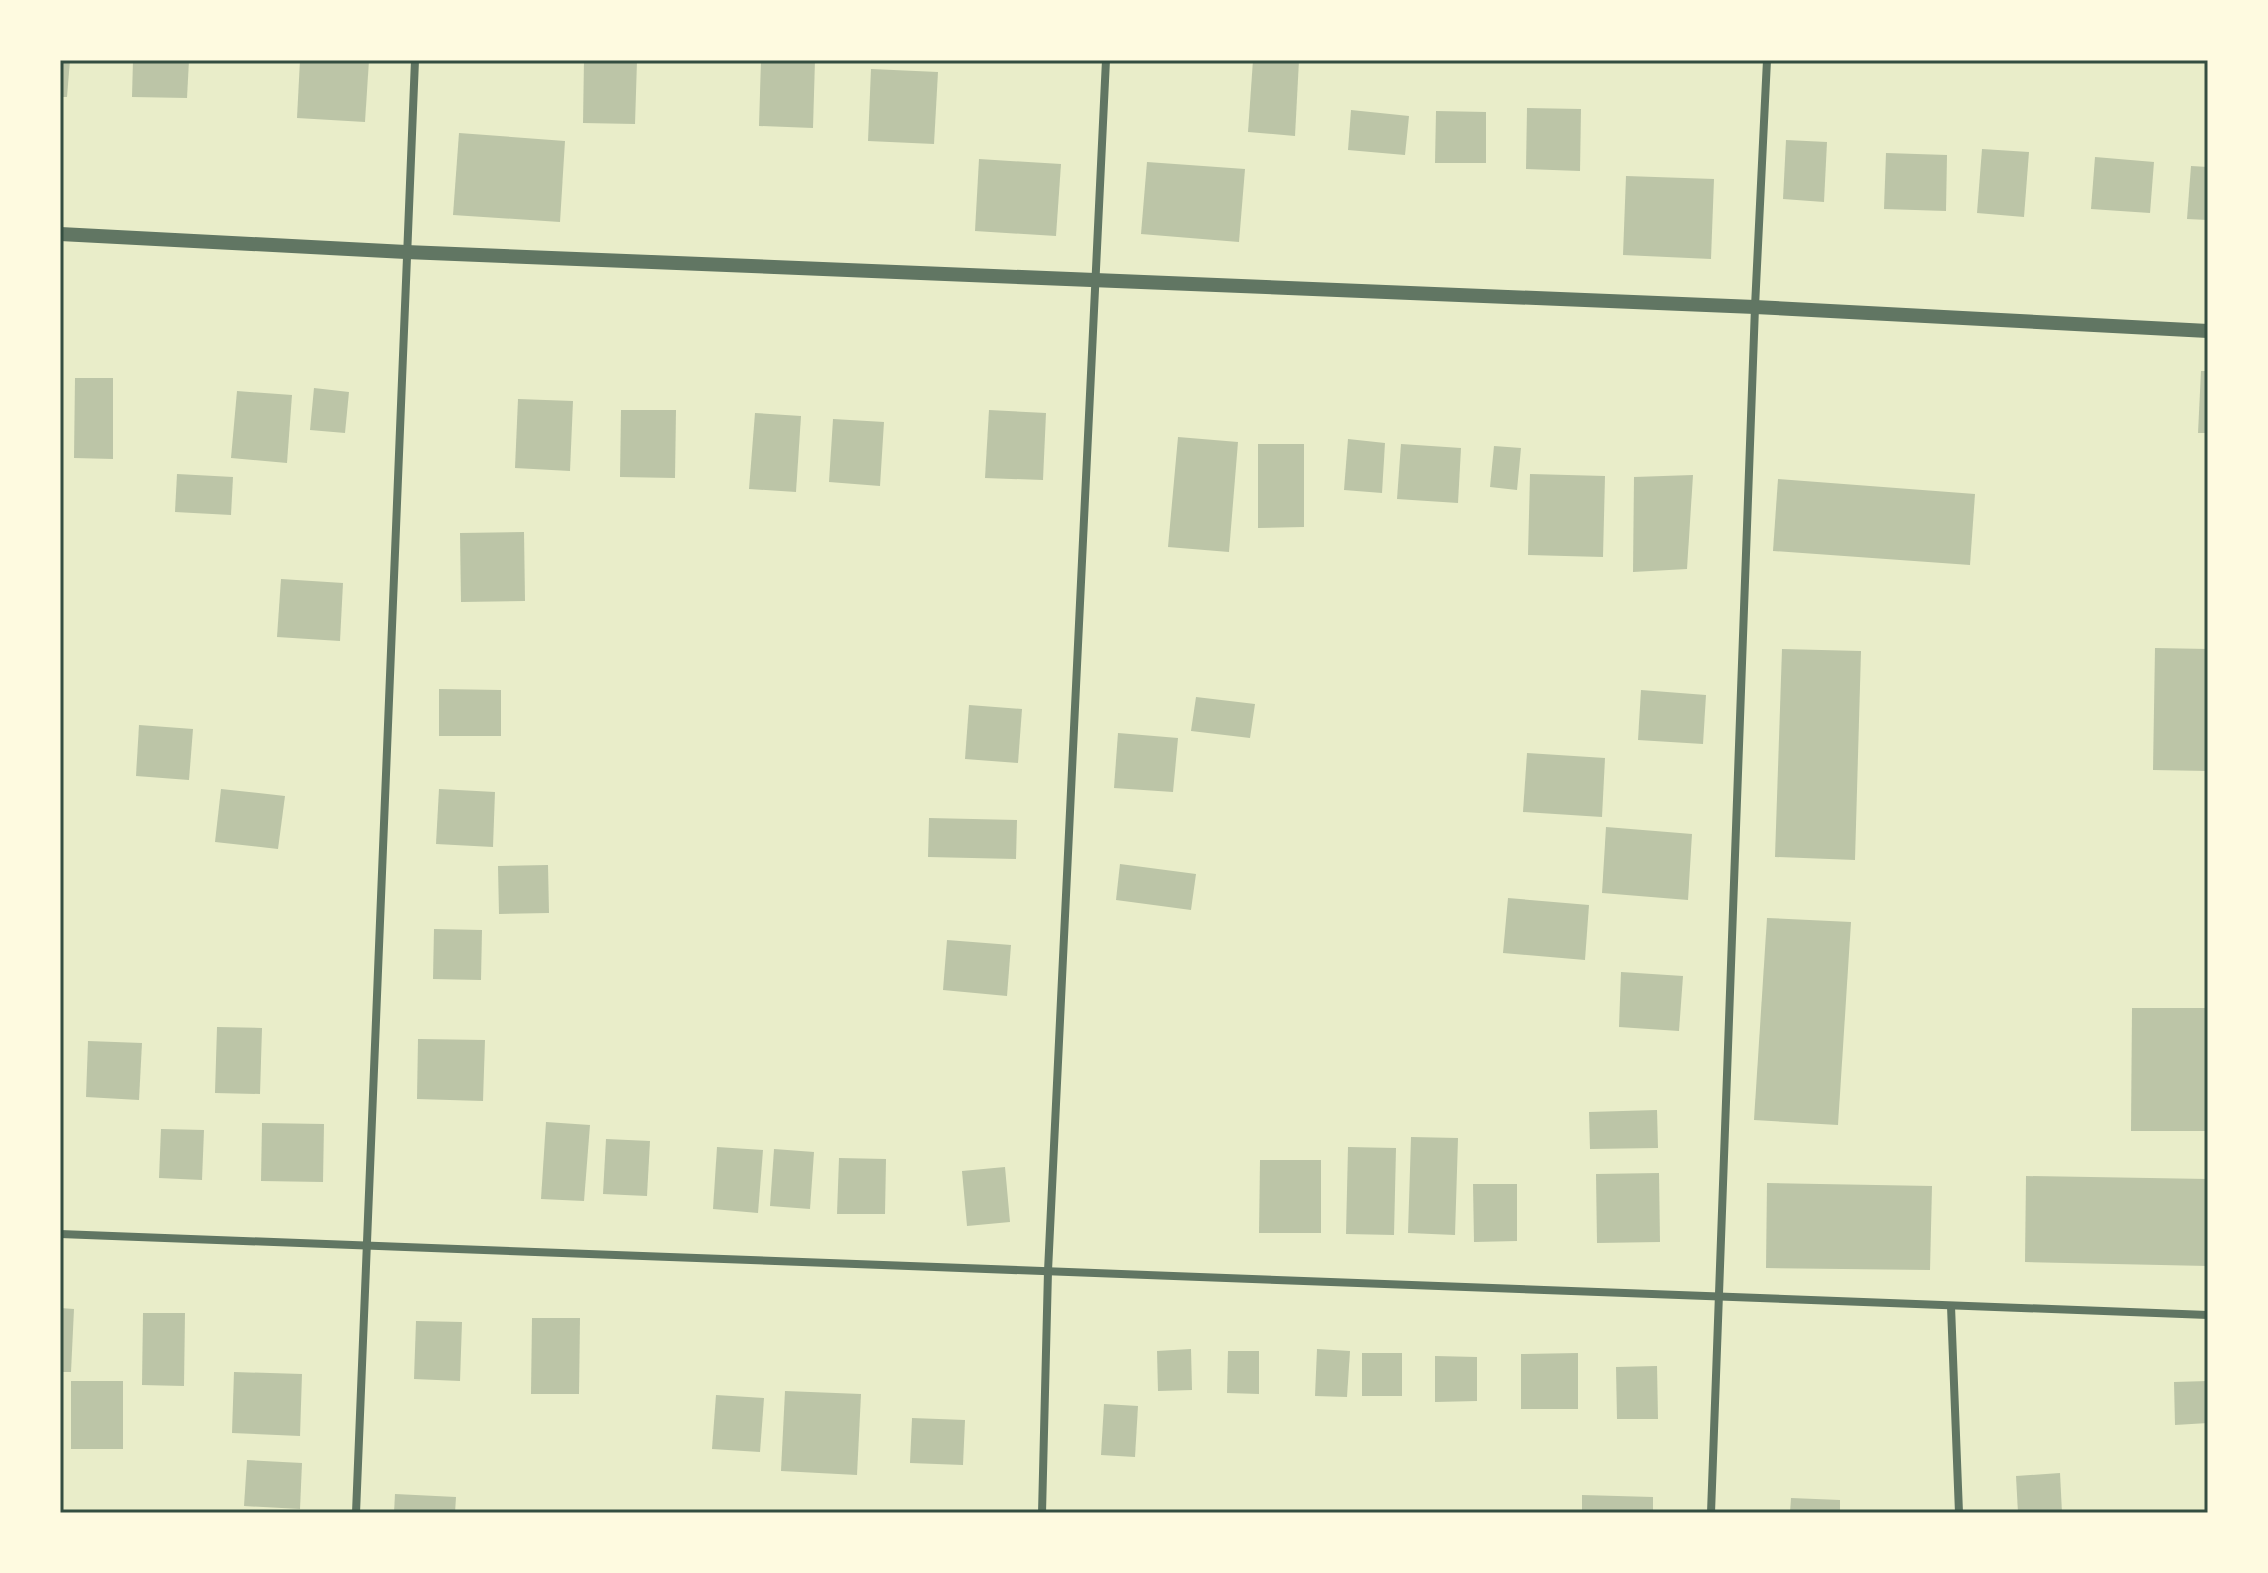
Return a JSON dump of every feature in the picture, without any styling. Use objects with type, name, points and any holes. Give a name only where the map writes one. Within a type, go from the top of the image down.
[{"type":"street","points":[[356,1513],[415,60]]},
{"type":"street","points":[[1042,1513],[1048,1271],[1106,60]]},
{"type":"street","points":[[1711,1513],[1755,307],[1767,60]]},
{"type":"street","points":[[60,234],[406,252],[1755,307],[2208,331]]},
{"type":"street","points":[[60,1234],[2208,1315]]},
{"type":"street","points":[[1951,1306],[1959,1513]]},
{"type":"building","points":[[60,60],[70,60],[67,97],[60,97]]},
{"type":"building","points":[[133,60],[189,60],[187,98],[132,97]]},
{"type":"building","points":[[300,60],[369,60],[365,122],[297,118]]},
{"type":"building","points":[[584,60],[637,60],[635,124],[583,123]]},
{"type":"building","points":[[761,60],[815,60],[813,128],[759,126]]},
{"type":"building","points":[[1253,60],[1299,60],[1295,136],[1248,132]]},
{"type":"building","points":[[871,69],[938,72],[934,144],[868,141]]},
{"type":"building","points":[[1527,108],[1581,109],[1580,171],[1526,169]]},
{"type":"building","points":[[1351,110],[1409,116],[1405,155],[1348,150]]},
{"type":"building","points":[[1436,111],[1486,112],[1486,163],[1435,163]]},
{"type":"building","points":[[459,133],[565,141],[560,222],[453,215]]},
{"type":"building","points":[[1786,140],[1827,142],[1824,202],[1783,199]]},
{"type":"building","points":[[1982,149],[2029,152],[2024,217],[1977,213]]},
{"type":"building","points":[[1886,153],[1947,155],[1946,211],[1884,209]]},
{"type":"building","points":[[2095,157],[2154,162],[2150,213],[2091,209]]},
{"type":"building","points":[[979,159],[1061,164],[1056,236],[975,231]]},
{"type":"building","points":[[1147,162],[1245,169],[1239,242],[1141,234]]},
{"type":"building","points":[[2191,166],[2208,167],[2208,220],[2187,219]]},
{"type":"building","points":[[1626,176],[1714,179],[1711,259],[1623,255]]},
{"type":"building","points":[[2201,371],[2208,371],[2208,433],[2198,433]]},
{"type":"building","points":[[75,378],[113,378],[113,459],[74,458]]},
{"type":"building","points":[[314,388],[349,392],[345,433],[310,430]]},
{"type":"building","points":[[237,391],[292,395],[287,463],[231,458]]},
{"type":"building","points":[[518,399],[573,401],[570,471],[515,468]]},
{"type":"building","points":[[621,410],[676,410],[675,478],[620,477]]},
{"type":"building","points":[[989,410],[1046,413],[1043,480],[985,478]]},
{"type":"building","points":[[755,413],[801,416],[796,492],[749,489]]},
{"type":"building","points":[[833,419],[884,422],[880,486],[829,482]]},
{"type":"building","points":[[1178,437],[1238,442],[1229,552],[1168,547]]},
{"type":"building","points":[[1348,439],[1385,443],[1382,493],[1344,490]]},
{"type":"building","points":[[1258,444],[1304,444],[1304,527],[1258,528]]},
{"type":"building","points":[[1401,444],[1461,448],[1458,503],[1397,499]]},
{"type":"building","points":[[1494,446],[1521,448],[1517,490],[1490,487]]},
{"type":"building","points":[[177,474],[233,477],[231,515],[175,512]]},
{"type":"building","points":[[1530,474],[1605,476],[1603,557],[1528,555]]},
{"type":"building","points":[[1693,475],[1687,569],[1633,572],[1634,477]]},
{"type":"building","points":[[1778,479],[1975,494],[1970,565],[1773,551]]},
{"type":"building","points":[[524,532],[525,601],[461,602],[460,533]]},
{"type":"building","points":[[281,579],[343,583],[340,641],[277,637]]},
{"type":"building","points":[[2155,648],[2208,649],[2208,771],[2153,770]]},
{"type":"building","points":[[1782,649],[1861,651],[1855,860],[1775,857]]},
{"type":"building","points":[[439,689],[501,690],[501,736],[439,736]]},
{"type":"building","points":[[1641,690],[1706,695],[1703,744],[1638,740]]},
{"type":"building","points":[[1196,697],[1255,704],[1250,738],[1191,731]]},
{"type":"building","points":[[969,705],[1022,709],[1018,763],[965,759]]},
{"type":"building","points":[[139,725],[193,729],[189,780],[136,776]]},
{"type":"building","points":[[1118,733],[1178,738],[1173,792],[1114,788]]},
{"type":"building","points":[[1527,753],[1605,758],[1602,817],[1523,812]]},
{"type":"building","points":[[221,789],[285,796],[278,849],[215,842]]},
{"type":"building","points":[[439,789],[495,792],[493,847],[436,844]]},
{"type":"building","points":[[929,818],[1017,820],[1016,859],[928,857]]},
{"type":"building","points":[[1606,827],[1692,834],[1688,900],[1602,893]]},
{"type":"building","points":[[1120,864],[1196,874],[1191,910],[1116,900]]},
{"type":"building","points":[[548,865],[549,913],[499,914],[498,866]]},
{"type":"building","points":[[1508,898],[1589,905],[1585,960],[1503,953]]},
{"type":"building","points":[[1767,918],[1851,922],[1838,1125],[1754,1120]]},
{"type":"building","points":[[434,929],[482,930],[481,980],[433,979]]},
{"type":"building","points":[[947,940],[1011,945],[1007,996],[943,990]]},
{"type":"building","points":[[1621,972],[1683,976],[1679,1031],[1619,1027]]},
{"type":"building","points":[[2132,1008],[2208,1008],[2208,1131],[2131,1131]]},
{"type":"building","points":[[217,1027],[262,1028],[260,1094],[215,1093]]},
{"type":"building","points":[[418,1039],[485,1040],[483,1101],[417,1099]]},
{"type":"building","points":[[88,1041],[142,1043],[139,1100],[86,1097]]},
{"type":"building","points":[[1657,1110],[1658,1148],[1590,1149],[1589,1112]]},
{"type":"building","points":[[546,1122],[590,1125],[584,1201],[541,1199]]},
{"type":"building","points":[[262,1123],[324,1124],[323,1182],[261,1181]]},
{"type":"building","points":[[161,1129],[204,1130],[202,1180],[159,1178]]},
{"type":"building","points":[[1411,1137],[1458,1138],[1455,1235],[1408,1233]]},
{"type":"building","points":[[606,1139],[650,1141],[647,1196],[603,1194]]},
{"type":"building","points":[[717,1147],[763,1150],[758,1213],[713,1209]]},
{"type":"building","points":[[1348,1147],[1396,1148],[1394,1235],[1346,1234]]},
{"type":"building","points":[[774,1149],[814,1152],[810,1209],[770,1206]]},
{"type":"building","points":[[839,1158],[886,1159],[885,1214],[837,1214]]},
{"type":"building","points":[[1260,1160],[1321,1160],[1321,1233],[1259,1233]]},
{"type":"building","points":[[1005,1167],[1010,1222],[967,1226],[962,1171]]},
{"type":"building","points":[[1659,1173],[1660,1242],[1597,1243],[1596,1174]]},
{"type":"building","points":[[2026,1176],[2208,1179],[2208,1266],[2025,1262]]},
{"type":"building","points":[[1767,1183],[1932,1186],[1930,1270],[1766,1268]]},
{"type":"building","points":[[1473,1184],[1517,1184],[1517,1241],[1474,1242]]},
{"type":"building","points":[[60,1308],[74,1309],[71,1372],[60,1372]]},
{"type":"building","points":[[143,1313],[185,1313],[184,1386],[142,1385]]},
{"type":"building","points":[[532,1318],[580,1318],[579,1394],[531,1394]]},
{"type":"building","points":[[416,1321],[462,1322],[460,1381],[414,1379]]},
{"type":"building","points":[[1191,1349],[1192,1390],[1158,1391],[1157,1351]]},
{"type":"building","points":[[1317,1349],[1350,1351],[1347,1397],[1315,1396]]},
{"type":"building","points":[[1228,1351],[1259,1351],[1259,1394],[1227,1393]]},
{"type":"building","points":[[1362,1353],[1402,1353],[1402,1396],[1362,1396]]},
{"type":"building","points":[[1578,1353],[1578,1409],[1521,1409],[1521,1354]]},
{"type":"building","points":[[1435,1356],[1477,1357],[1477,1401],[1435,1402]]},
{"type":"building","points":[[1657,1366],[1658,1419],[1617,1419],[1616,1367]]},
{"type":"building","points":[[234,1372],[302,1374],[300,1436],[232,1433]]},
{"type":"building","points":[[71,1381],[123,1381],[123,1449],[71,1449]]},
{"type":"building","points":[[2208,1381],[2208,1423],[2175,1425],[2174,1382]]},
{"type":"building","points":[[785,1391],[861,1394],[857,1475],[781,1471]]},
{"type":"building","points":[[716,1395],[764,1398],[760,1452],[712,1449]]},
{"type":"building","points":[[1104,1404],[1138,1406],[1135,1457],[1101,1455]]},
{"type":"building","points":[[912,1418],[965,1420],[963,1465],[910,1463]]},
{"type":"building","points":[[247,1460],[302,1463],[300,1509],[244,1506]]},
{"type":"building","points":[[2060,1473],[2062,1513],[2018,1513],[2016,1476]]},
{"type":"building","points":[[395,1494],[456,1497],[455,1513],[394,1513]]},
{"type":"building","points":[[1582,1495],[1653,1497],[1653,1513],[1582,1513]]},
{"type":"building","points":[[1791,1498],[1840,1500],[1840,1513],[1790,1513]]}]
